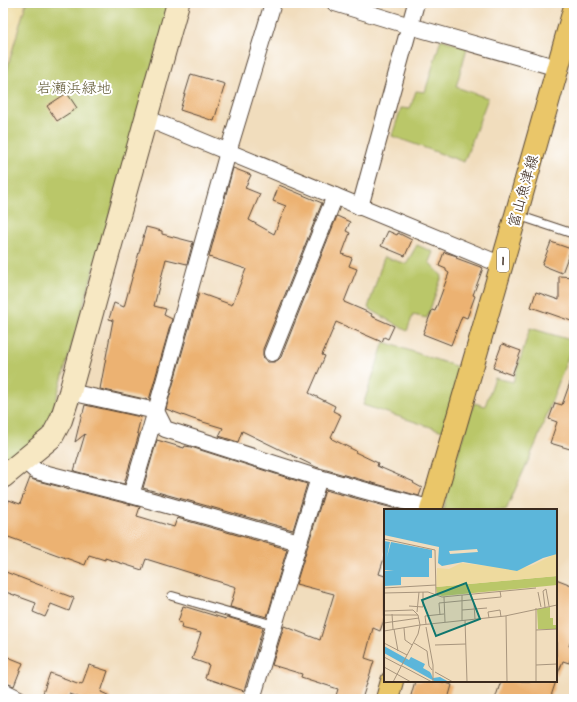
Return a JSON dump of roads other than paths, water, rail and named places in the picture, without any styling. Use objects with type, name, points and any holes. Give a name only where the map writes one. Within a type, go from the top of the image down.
[{"type":"main road","name":"富山魚津線","points":[[431,509],[574,10]]},
{"type":"main road","points":[[387,699],[392,682]]},
{"type":"street","points":[[3,477],[52,437],[61,420],[178,3]]},
{"type":"street","points":[[131,495],[228,152],[273,3]]},
{"type":"street","points":[[335,3],[558,68]]},
{"type":"street","points":[[360,207],[416,3]]},
{"type":"street","points":[[146,118],[502,265]]},
{"type":"street","points":[[272,353],[335,196]]},
{"type":"street","points":[[70,392],[156,411]]},
{"type":"street","points":[[156,411],[165,430],[319,478],[431,509]]},
{"type":"street","points":[[24,460],[36,471],[131,495],[299,542]]},
{"type":"street","points":[[252,699],[319,478]]},
{"type":"street","points":[[3,691],[20,699]]},
{"type":"lane","points":[[516,215],[574,234]]},
{"type":"lane","points":[[172,596],[274,625]]},
{"type":"park label","name":"岩瀬浜緑地","points":[[74,88]]}]
